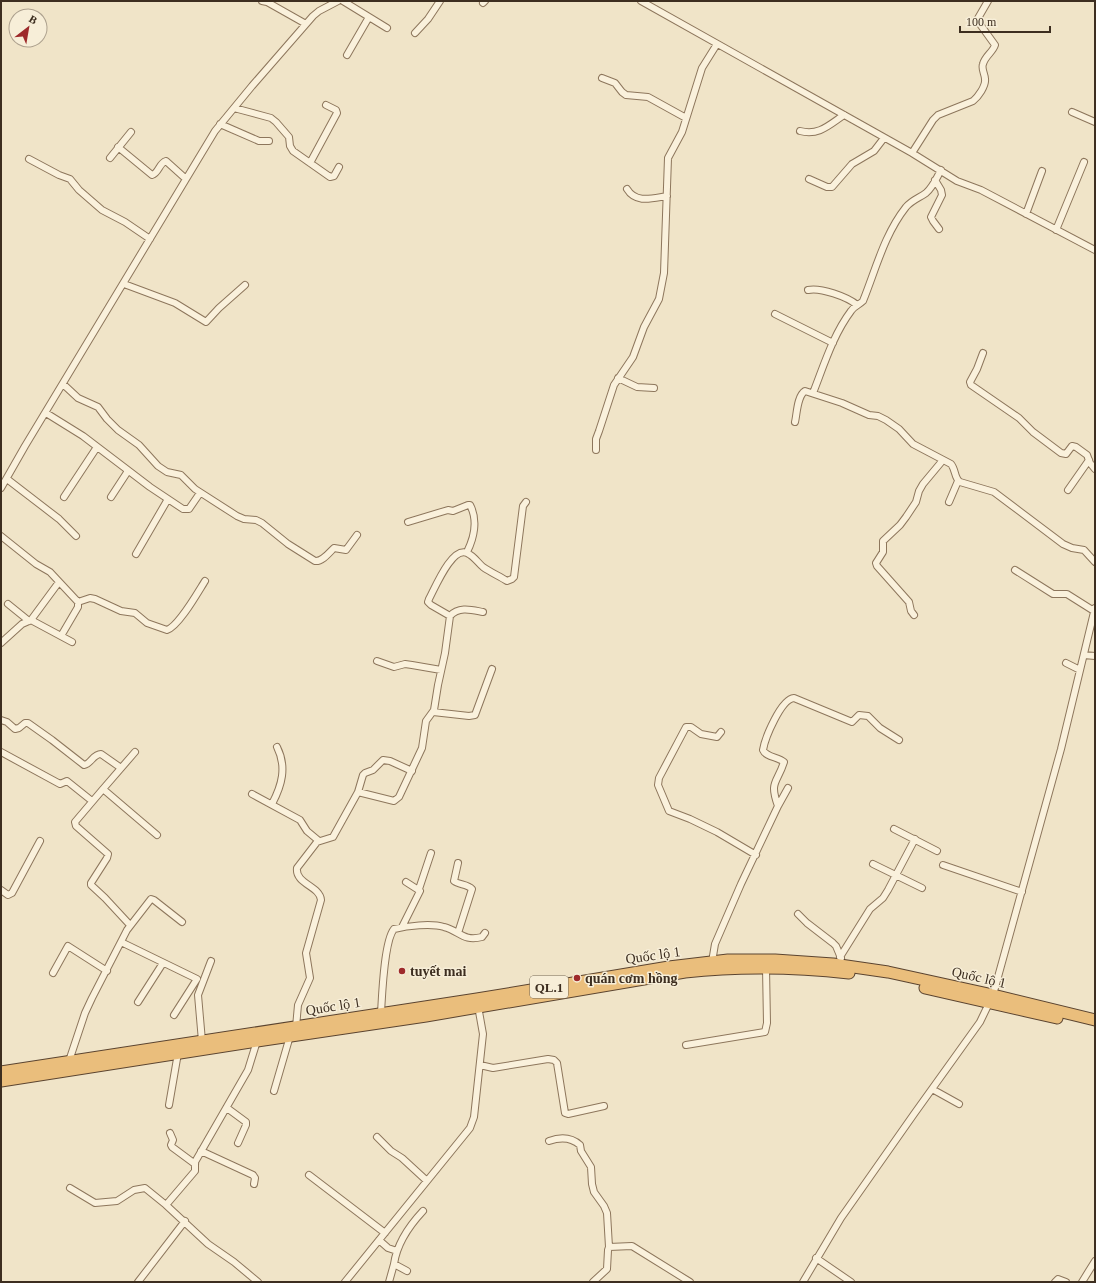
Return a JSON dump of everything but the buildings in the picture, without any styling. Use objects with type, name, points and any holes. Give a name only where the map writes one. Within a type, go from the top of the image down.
[{"type":"highway","name":"Quốc lộ 1","points":[[1,1081],[257,1041],[293,1031],[381,1013],[477,1003],[661,968],[728,960],[841,961],[991,998],[1095,1026]]},
{"type":"highway","name":"Quốc lộ 1","points":[[1,1072],[202,1041],[293,1031],[685,972],[729,968],[817,970],[856,974],[991,998],[1095,1020]]},
{"type":"street","points":[[262,1],[267,2],[306,24]]},
{"type":"street","points":[[1,488],[220,124],[306,24],[319,11],[338,1]]},
{"type":"street","points":[[343,1],[387,28]]},
{"type":"street","points":[[415,34],[428,19],[440,1]]},
{"type":"street","points":[[641,1],[912,153],[958,181],[976,188],[1095,250]]},
{"type":"street","points":[[912,153],[933,120],[938,115],[976,99],[984,84],[985,80],[982,70],[983,64],[995,45],[977,20],[988,1]]},
{"type":"street","points":[[347,55],[369,17]]},
{"type":"street","points":[[596,450],[596,439],[614,385],[622,380],[661,290],[664,273],[668,158],[682,132],[702,68],[720,45]]},
{"type":"street","points":[[602,78],[615,83],[626,95],[648,97],[686,118]]},
{"type":"street","points":[[310,163],[336,114],[336,110],[326,105]]},
{"type":"street","points":[[234,108],[273,120],[289,137],[291,148],[310,163],[332,177],[339,168]]},
{"type":"street","points":[[1072,112],[1095,122]]},
{"type":"street","points":[[800,131],[806,133],[816,132],[844,115]]},
{"type":"street","points":[[220,124],[259,141],[269,141]]},
{"type":"street","points":[[110,158],[131,132]]},
{"type":"street","points":[[809,179],[827,187],[832,187],[852,164],[874,151],[884,138]]},
{"type":"street","points":[[118,147],[152,175],[155,174],[163,162],[166,161],[186,179]]},
{"type":"street","points":[[29,160],[58,175],[70,179],[79,190],[102,210],[125,222],[150,239]]},
{"type":"street","points":[[1056,230],[1084,162]]},
{"type":"street","points":[[813,393],[841,325],[852,309],[863,301],[880,251],[894,226],[910,203],[927,192],[941,170]]},
{"type":"street","points":[[1026,214],[1042,171]]},
{"type":"street","points":[[935,180],[941,190],[942,195],[931,217],[939,229]]},
{"type":"street","points":[[627,189],[630,194],[639,199],[667,196]]},
{"type":"street","points":[[124,284],[174,303],[206,322],[219,308],[245,285]]},
{"type":"street","points":[[808,290],[813,289],[823,291],[848,299],[857,305]]},
{"type":"street","points":[[775,314],[834,343]]},
{"type":"street","points":[[983,353],[970,382],[971,386],[1019,418],[1033,432],[1061,453],[1066,454],[1071,447],[1074,446],[1085,453],[1095,469]]},
{"type":"street","points":[[622,380],[637,386],[654,388]]},
{"type":"street","points":[[63,384],[78,398],[98,407],[118,430],[139,444],[158,466],[167,472],[181,475],[200,493],[244,519],[262,522],[288,544],[317,562],[334,548],[346,550],[356,535]]},
{"type":"street","points":[[795,422],[801,394],[805,391],[886,420],[899,429],[913,444],[953,466],[958,481],[950,502]]},
{"type":"street","points":[[46,413],[74,430],[128,471],[186,510],[189,509],[200,493]]},
{"type":"street","points":[[64,497],[97,447]]},
{"type":"street","points":[[914,615],[910,609],[909,602],[877,566],[876,562],[883,552],[883,541],[906,517],[916,502],[922,484],[943,460]]},
{"type":"street","points":[[1068,490],[1089,460]]},
{"type":"street","points":[[111,497],[128,471]]},
{"type":"street","points":[[7,479],[59,519],[76,536]]},
{"type":"street","points":[[958,481],[994,492],[1063,544],[1072,548],[1084,550],[1095,562]]},
{"type":"street","points":[[136,554],[168,499]]},
{"type":"street","points":[[450,616],[428,602],[452,558],[461,552],[466,552],[476,559],[483,567],[507,581],[514,577],[523,506],[526,502]]},
{"type":"street","points":[[408,522],[448,510],[453,511],[468,504],[470,505],[474,530],[471,543],[466,552]]},
{"type":"street","points":[[1,536],[36,564],[50,572],[78,602],[78,607],[61,636]]},
{"type":"street","points":[[803,1282],[841,1218],[980,1022],[991,998],[1061,749],[1095,610],[1067,594],[1053,594],[1014,570]]},
{"type":"street","points":[[78,602],[90,598],[94,599],[120,611],[135,613],[147,623],[167,630],[171,628],[184,614],[205,581]]},
{"type":"street","points":[[1,643],[22,624],[30,620],[59,582]]},
{"type":"street","points":[[8,604],[30,620],[72,642]]},
{"type":"street","points":[[358,792],[396,800],[399,797],[422,748],[426,721],[435,707],[450,616],[460,609],[483,612]]},
{"type":"street","points":[[1084,655],[1095,656]]},
{"type":"street","points":[[377,661],[394,668],[405,664],[412,664],[441,670]]},
{"type":"street","points":[[1066,663],[1080,670]]},
{"type":"street","points":[[433,712],[469,716],[475,715],[492,669]]},
{"type":"street","points":[[778,806],[773,793],[773,787],[784,762],[780,759],[765,754],[763,750],[778,713],[792,697],[852,722],[859,715],[868,716],[880,728],[899,740]]},
{"type":"street","points":[[1,720],[7,722],[16,729],[25,723],[28,723],[82,764],[88,764],[96,755],[101,754],[120,768]]},
{"type":"street","points":[[721,732],[717,737],[701,734],[690,727],[686,727],[658,778],[658,784],[669,811],[717,832],[756,855]]},
{"type":"street","points":[[272,804],[280,787],[282,774],[282,757],[277,747]]},
{"type":"street","points":[[1,752],[60,784],[68,782],[92,801]]},
{"type":"street","points":[[130,926],[105,898],[91,886],[91,883],[108,854],[83,833],[75,824],[92,801],[120,768],[136,752]]},
{"type":"street","points":[[274,1090],[293,1031],[298,1005],[310,978],[306,953],[321,900],[320,894],[302,880],[298,875],[297,870],[319,841],[332,838],[334,836],[358,792],[365,773],[372,770],[384,760],[390,761],[412,771]]},
{"type":"street","points":[[712,962],[715,944],[741,884],[788,788]]},
{"type":"street","points":[[103,789],[157,835]]},
{"type":"street","points":[[252,794],[300,820],[307,832],[319,841]]},
{"type":"street","points":[[894,829],[937,851]]},
{"type":"street","points":[[841,961],[870,909],[885,895],[915,839]]},
{"type":"street","points":[[1,890],[8,894],[12,893],[40,841]]},
{"type":"street","points":[[402,927],[417,900],[420,891],[419,889],[431,853]]},
{"type":"street","points":[[458,863],[454,881],[469,886],[472,889],[458,933]]},
{"type":"street","points":[[873,864],[922,888]]},
{"type":"street","points":[[943,866],[1022,892]]},
{"type":"street","points":[[406,882],[419,889]]},
{"type":"street","points":[[69,1061],[84,1013],[130,926],[152,899],[182,922]]},
{"type":"street","points":[[798,914],[836,946],[841,961]]},
{"type":"street","points":[[381,1013],[382,986],[391,934],[394,929],[402,927],[440,926],[453,930],[469,939],[482,937],[485,933]]},
{"type":"street","points":[[121,942],[196,979],[174,1015]]},
{"type":"street","points":[[53,973],[68,946],[107,971]]},
{"type":"street","points":[[202,1041],[198,995],[211,961]]},
{"type":"street","points":[[138,1002],[163,963]]},
{"type":"street","points":[[686,1045],[765,1032],[767,1023],[766,968]]},
{"type":"street","points":[[345,1282],[466,1134],[472,1124],[483,1034],[477,1003]]},
{"type":"street","points":[[166,1205],[195,1171],[195,1164],[201,1151],[248,1070],[257,1041]]},
{"type":"street","points":[[169,1104],[178,1053]]},
{"type":"street","points":[[480,1065],[493,1068],[548,1059],[554,1060],[557,1063],[565,1113],[572,1113],[604,1106]]},
{"type":"street","points":[[932,1088],[959,1104]]},
{"type":"street","points":[[227,1108],[246,1122],[238,1143]]},
{"type":"street","points":[[170,1133],[173,1140],[171,1145],[172,1147],[195,1164]]},
{"type":"street","points":[[377,1137],[391,1151],[402,1158],[427,1181]]},
{"type":"street","points":[[549,1141],[559,1137],[572,1140],[580,1145],[581,1151],[591,1167],[594,1192],[607,1213],[609,1247],[606,1269],[593,1282]]},
{"type":"street","points":[[201,1151],[253,1175],[255,1178],[254,1184]]},
{"type":"street","points":[[310,1176],[384,1233]]},
{"type":"street","points":[[70,1188],[95,1203],[117,1201],[134,1190],[144,1187],[185,1221],[208,1244],[234,1262],[258,1282]]},
{"type":"street","points":[[389,1282],[397,1251],[406,1231],[423,1211]]},
{"type":"street","points":[[138,1282],[185,1221]]},
{"type":"street","points":[[378,1240],[397,1251]]},
{"type":"street","points":[[609,1247],[632,1246],[690,1282]]},
{"type":"street","points":[[816,1258],[851,1282]]},
{"type":"street","points":[[1082,1282],[1095,1261]]},
{"type":"street","points":[[394,1264],[407,1271]]},
{"type":"street","points":[[1055,1282],[1058,1279],[1066,1282]]},
{"type":"place","name":"tuyết mai","points":[[402,971]]},
{"type":"place","name":"quán cơm hồng","points":[[577,978]]}]
